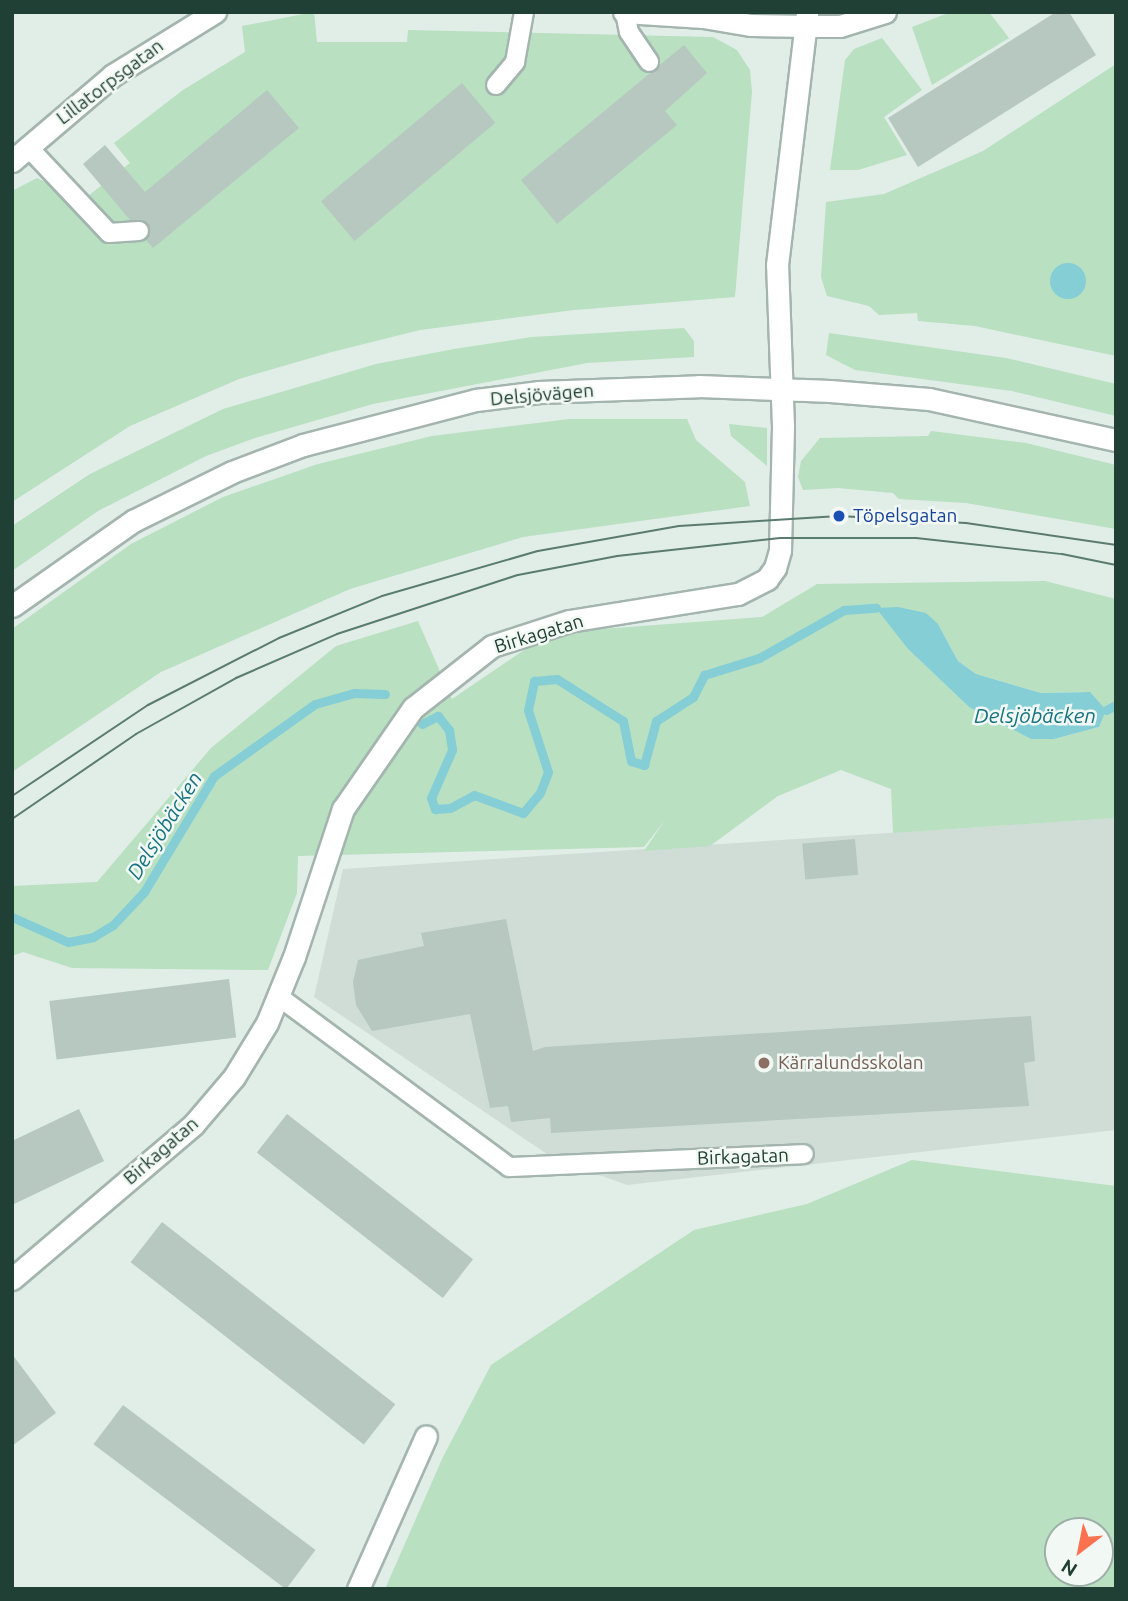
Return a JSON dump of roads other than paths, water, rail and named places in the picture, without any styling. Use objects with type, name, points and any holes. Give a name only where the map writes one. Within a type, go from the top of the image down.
[{"type":"street","name":"Lillatorpsgatan","points":[[20,154],[113,75],[215,12]]},
{"type":"street","points":[[625,12],[703,17],[751,25],[806,19],[840,26],[885,12]]},
{"type":"street","points":[[779,389],[777,265],[806,19]]},
{"type":"street","name":"Delsjövägen","points":[[12,606],[87,550],[185,494],[303,445],[476,400],[539,392],[699,386],[929,398],[1116,440]]},
{"type":"street","name":"Birkagatan","points":[[12,1279],[193,1125],[234,1077],[278,996],[343,809],[397,726],[443,680],[492,646],[569,621],[738,593],[766,579],[780,550],[779,389]]},
{"type":"street","points":[[358,1589],[426,1436]]},
{"type":"lane","points":[[496,85],[515,62],[524,12]]},
{"type":"lane","points":[[625,12],[629,32],[649,62]]},
{"type":"lane","points":[[20,154],[109,233],[139,231]]},
{"type":"lane","name":"Birkagatan","points":[[278,996],[509,1167],[804,1154]]},
{"type":"water","points":[[1068,263],[1081,268],[1086,281],[1081,294],[1068,299],[1055,294],[1050,281],[1055,268]]},
{"type":"water","name":"Delsjöbäcken","points":[[898,607],[926,613],[938,624],[958,661],[976,674],[1041,693],[1090,692],[1106,710],[1099,727],[1054,739],[1031,739],[969,707],[908,649],[876,608]]},
{"type":"waterway","name":"Delsjöbäcken","points":[[422,724],[438,716],[449,730],[452,750],[431,798],[435,809],[450,808],[474,795],[523,813],[540,793],[548,772],[528,710],[534,681],[557,679],[623,721],[631,761],[644,765],[656,721],[693,697],[704,675],[759,658],[844,610],[876,608]]},
{"type":"waterway","name":"Delsjöbäcken","points":[[12,917],[68,942],[93,937],[113,925],[144,892],[214,776],[315,704],[354,693],[385,694]]},
{"type":"waterway","name":"Delsjöbäcken","points":[[1106,710],[1116,705]]},
{"type":"tram line","points":[[12,796],[148,705],[279,638],[382,596],[538,551],[679,526],[839,516],[966,523],[1116,545]]},
{"type":"tram line","points":[[12,819],[136,734],[236,678],[337,634],[518,575],[617,556],[780,538],[916,538],[1062,554],[1116,565]]},
{"type":"place","name":"Töpelsgatan","points":[[839,516]]},
{"type":"place","name":"Kärralundsskolan","points":[[764,1063]]}]
